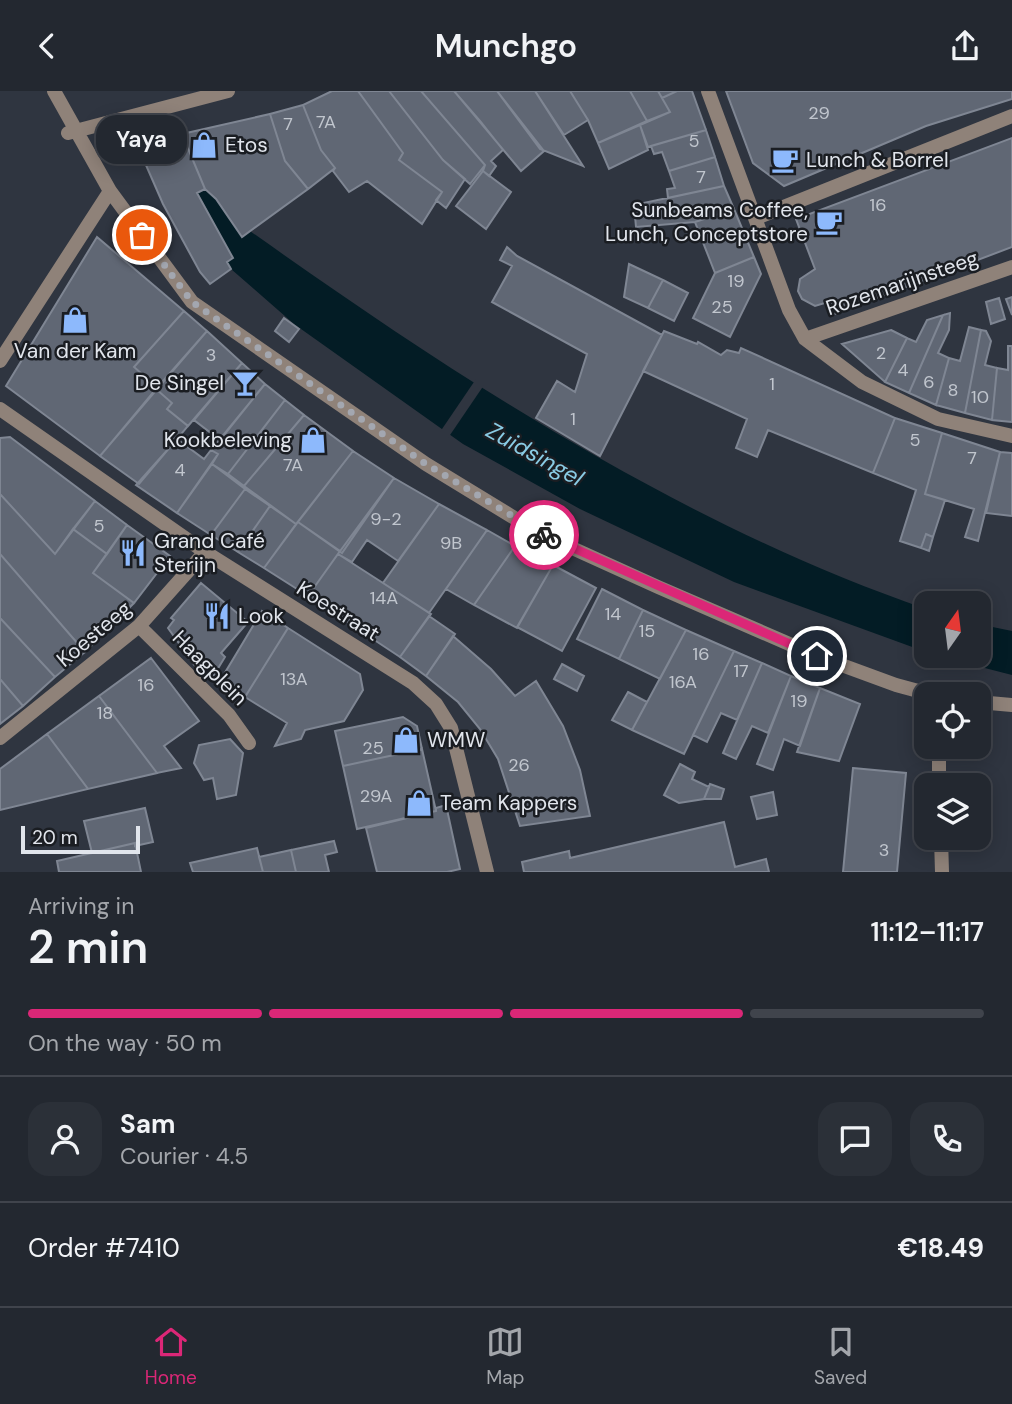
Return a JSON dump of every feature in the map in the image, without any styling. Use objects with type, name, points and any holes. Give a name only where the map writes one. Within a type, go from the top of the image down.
[{"type":"street","points":[[54,91],[72,132],[105,191],[192,302],[426,464],[540,533],[817,656],[914,690]]},
{"type":"street","points":[[72,132],[228,91]]},
{"type":"street","points":[[708,91],[789,310],[805,339],[862,382],[938,419],[1012,436]]},
{"type":"street","points":[[756,218],[1012,116]]},
{"type":"street","points":[[0,361],[105,191]]},
{"type":"street","name":"Rozemarijnsteeg","points":[[805,339],[1012,267]]},
{"type":"street","name":"Koestraat","points":[[0,409],[205,552],[413,683],[436,704],[451,728],[486,872]]},
{"type":"street","name":"Koesteeg","points":[[0,738],[139,626],[205,552]]},
{"type":"street","name":"Haagplein","points":[[139,626],[229,715],[249,743]]},
{"type":"street","points":[[991,703],[1012,705]]},
{"type":"street","points":[[941,850],[942,872]]},
{"type":"water","name":"Zuidsingel","points":[[205,189],[216,199],[242,237],[250,231],[410,341],[575,444],[747,535],[835,574],[914,604],[914,648],[734,582],[580,509],[463,444],[294,324],[231,269],[227,262],[233,258],[198,193]]},
{"type":"water","points":[[991,627],[1012,631],[1012,675],[989,669],[991,668]]},
{"type":"pier","points":[[476,379],[484,385],[448,438],[440,432]]},
{"type":"building","points":[[332,91],[358,91],[403,153],[399,160],[442,192],[422,224],[367,181],[349,192],[333,171],[335,168],[321,150],[303,105]]},
{"type":"building","points":[[358,91],[389,91],[443,160],[465,179],[446,208],[436,200],[442,192],[399,160],[403,153]]},
{"type":"building","points":[[389,91],[421,91],[485,165],[470,184],[443,160]]},
{"type":"building","points":[[421,91],[454,91],[480,121],[503,150],[491,161],[496,166],[489,176],[483,171],[485,165]]},
{"type":"building","points":[[454,91],[497,91],[544,151],[521,171]]},
{"type":"building","points":[[497,91],[535,91],[583,166],[540,149]]},
{"type":"building","points":[[535,91],[570,91],[588,120],[564,135]]},
{"type":"building","points":[[570,91],[630,91],[647,121],[598,143]]},
{"type":"building","points":[[630,91],[658,91],[670,112],[647,121]]},
{"type":"building","points":[[658,91],[677,91],[662,98]]},
{"type":"building","points":[[677,91],[692,91],[706,130],[648,147],[640,125],[670,112],[662,98]]},
{"type":"building","points":[[726,91],[1012,91],[1012,99],[926,126],[784,186],[753,163]]},
{"type":"building","points":[[303,105],[321,150],[335,168],[308,189],[285,161],[270,114]]},
{"type":"building","points":[[270,114],[285,161],[308,189],[242,237],[216,199],[205,189],[182,134]]},
{"type":"building","points":[[640,125],[648,150],[609,169],[598,143]]},
{"type":"building","points":[[706,130],[715,157],[669,171],[662,152],[654,154],[651,146]]},
{"type":"building","points":[[182,134],[205,189],[197,193],[233,258],[227,262],[231,269],[210,284],[200,272],[163,204],[138,147]]},
{"type":"building","points":[[1012,138],[1012,247],[832,315],[828,302],[815,306],[802,299],[798,291],[800,279],[815,269],[796,219]]},
{"type":"building","points":[[715,157],[724,186],[668,198],[667,189],[675,188],[669,171]]},
{"type":"building","points":[[483,171],[511,192],[486,229],[456,206]]},
{"type":"building","points":[[724,186],[734,209],[695,222],[636,227],[634,205]]},
{"type":"building","points":[[734,209],[754,257],[715,273],[695,222]]},
{"type":"building","points":[[97,237],[184,311],[134,367],[158,388],[100,456],[6,386]]},
{"type":"building","points":[[507,247],[517,256],[662,335],[600,456],[536,418],[557,381],[575,392],[587,354],[492,302],[512,266],[500,260]]},
{"type":"building","points":[[754,257],[761,274],[730,337],[693,318],[715,273]]},
{"type":"building","points":[[629,264],[663,280],[648,308],[624,297]]},
{"type":"building","points":[[663,280],[688,293],[674,321],[648,308]]},
{"type":"building","points":[[1012,297],[1012,315],[1006,299]]},
{"type":"building","points":[[999,298],[1005,319],[991,324],[986,302]]},
{"type":"building","points":[[184,311],[207,331],[158,388],[134,367]]},
{"type":"building","points":[[950,313],[949,330],[938,353],[949,358],[936,405],[909,393],[943,315]]},
{"type":"building","points":[[943,315],[909,393],[885,382],[907,338],[916,342],[927,320]]},
{"type":"building","points":[[284,318],[299,329],[289,342],[275,331]]},
{"type":"building","points":[[969,327],[981,330],[965,413],[936,405],[949,358],[960,361]]},
{"type":"building","points":[[891,330],[907,338],[885,382],[842,344]]},
{"type":"building","points":[[981,330],[986,331],[991,341],[985,365],[997,368],[992,420],[965,413]]},
{"type":"building","points":[[207,331],[242,363],[188,426],[167,409],[172,403],[156,389]]},
{"type":"building","points":[[664,331],[697,344],[698,342],[721,355],[727,350],[739,353],[741,348],[895,418],[873,473],[768,430],[757,457],[736,448],[747,419],[643,371]]},
{"type":"building","points":[[1008,346],[1012,346],[1012,422],[992,420],[997,368],[1008,370]]},
{"type":"building","points":[[242,363],[265,384],[220,440],[194,420]]},
{"type":"building","points":[[265,384],[285,400],[228,474],[212,464],[218,454],[211,450]]},
{"type":"building","points":[[156,389],[172,403],[167,409],[188,426],[139,484],[100,456]]},
{"type":"building","points":[[285,400],[304,415],[244,486],[228,474]]},
{"type":"building","points":[[304,415],[353,451],[296,524],[244,486]]},
{"type":"building","points":[[895,418],[942,433],[925,494],[945,500],[933,537],[926,534],[921,548],[900,541],[916,490],[873,473]]},
{"type":"building","points":[[942,433],[1000,452],[978,541],[965,537],[974,509],[925,494]]},
{"type":"building","points":[[10,437],[95,501],[55,554],[0,494],[0,438]]},
{"type":"building","points":[[177,439],[204,459],[211,450],[218,454],[177,513],[136,485]]},
{"type":"building","points":[[353,451],[394,478],[342,553],[298,522]]},
{"type":"building","points":[[1000,452],[1012,453],[1012,516],[986,513]]},
{"type":"building","points":[[212,464],[245,489],[211,535],[177,513]]},
{"type":"building","points":[[394,478],[439,504],[398,561],[367,540],[352,562],[338,554]]},
{"type":"building","points":[[245,489],[270,506],[238,552],[211,535]]},
{"type":"building","points":[[0,494],[55,554],[73,529],[107,554],[93,573],[134,603],[85,652],[0,554]]},
{"type":"building","points":[[95,501],[127,525],[107,554],[73,529]]},
{"type":"building","points":[[439,504],[487,530],[429,613],[383,583]]},
{"type":"building","points":[[270,506],[296,524],[264,568],[238,552]]},
{"type":"building","points":[[298,522],[340,551],[308,596],[264,568]]},
{"type":"building","points":[[127,525],[170,556],[134,603],[93,573]]},
{"type":"building","points":[[487,530],[515,546],[474,605],[446,589]]},
{"type":"building","points":[[926,534],[933,537],[929,551],[921,548]]},
{"type":"building","points":[[515,546],[553,565],[517,628],[474,605]]},
{"type":"building","points":[[0,554],[85,652],[55,677],[0,618]]},
{"type":"building","points":[[338,554],[431,614],[400,657],[308,596]]},
{"type":"building","points":[[553,565],[596,588],[562,651],[517,627]]},
{"type":"building","points":[[201,583],[248,622],[221,653],[225,657],[214,675],[205,680],[168,628],[174,620],[171,618]]},
{"type":"building","points":[[602,589],[643,610],[619,659],[577,639]]},
{"type":"building","points":[[643,610],[686,630],[660,679],[619,659]]},
{"type":"building","points":[[262,611],[288,628],[245,697],[220,681]]},
{"type":"building","points":[[429,616],[455,634],[426,676],[400,657]]},
{"type":"building","points":[[0,618],[55,677],[23,706],[0,679]]},
{"type":"building","points":[[288,628],[360,674],[363,690],[344,721],[305,730],[301,739],[275,746],[287,723],[245,697]]},
{"type":"building","points":[[686,630],[734,651],[684,754],[632,730]]},
{"type":"building","points":[[453,636],[491,669],[515,696],[536,681],[563,726],[580,770],[590,816],[520,826],[498,759],[480,729],[458,702],[426,676]]},
{"type":"building","points":[[734,651],[762,663],[737,720],[721,713],[707,742],[693,735]]},
{"type":"building","points":[[151,658],[199,721],[164,746],[181,768],[157,773],[99,696]]},
{"type":"building","points":[[762,663],[791,676],[768,733],[752,726],[736,759],[723,753]]},
{"type":"building","points":[[562,664],[584,676],[577,691],[554,679]]},
{"type":"building","points":[[791,676],[820,688],[800,746],[784,739],[773,770],[757,764]]},
{"type":"building","points":[[0,679],[23,706],[0,724]]},
{"type":"building","points":[[820,688],[860,704],[839,761],[797,752]]},
{"type":"building","points":[[628,692],[647,702],[632,730],[612,720]]},
{"type":"building","points":[[99,696],[157,773],[88,789],[47,734]]},
{"type":"building","points":[[403,717],[417,726],[422,749],[343,766],[335,731]]},
{"type":"building","points":[[47,734],[88,789],[0,810],[0,769]]},
{"type":"building","points":[[230,739],[243,753],[236,795],[217,799],[213,778],[204,780],[194,763],[199,745]]},
{"type":"building","points":[[422,749],[436,811],[357,829],[343,766]]},
{"type":"building","points":[[680,764],[695,772],[692,779],[709,787],[704,799],[679,803],[664,795]]},
{"type":"building","points":[[853,768],[906,773],[897,872],[843,872]]},
{"type":"building","points":[[710,784],[724,789],[721,799],[704,799]]},
{"type":"building","points":[[773,792],[777,815],[757,819],[751,797]]},
{"type":"building","points":[[446,805],[460,869],[447,872],[377,872],[366,828],[436,811],[436,808]]},
{"type":"building","points":[[145,808],[153,842],[135,846],[135,843],[92,853],[84,821]]},
{"type":"building","points":[[724,822],[735,867],[766,859],[769,872],[524,872],[522,862],[569,851],[570,858]]},
{"type":"building","points":[[334,841],[337,852],[325,855],[329,872],[296,872],[291,850]]},
{"type":"building","points":[[135,843],[141,872],[59,872],[57,861]]},
{"type":"building","points":[[257,848],[263,872],[193,872],[190,863]]},
{"type":"building","points":[[291,850],[296,872],[263,872],[259,857]]},
{"type":"way so far","points":[[142,235],[192,302],[426,464],[544,535]]},
{"type":"place","name":"Etos","points":[[204,145]]},
{"type":"place","name":"Lunch & Borrel","points":[[785,160]]},
{"type":"place","name":"Sunbeams Coffee, Lunch, Conceptstore","points":[[829,222]]},
{"type":"place","name":"Yaya","points":[[142,235]]},
{"type":"place","name":"Van der Kam","points":[[75,320]]},
{"type":"place","name":"De Singel","points":[[245,383]]},
{"type":"place","name":"Kookbeleving","points":[[313,440]]},
{"type":"place","name":"Grand Café Sterijn","points":[[133,553]]},
{"type":"place","name":"Look","points":[[217,616]]},
{"type":"place","name":"WMW","points":[[406,740]]},
{"type":"place","name":"Team Kappers","points":[[419,803]]},
{"type":"route","points":[[544,535],[817,656]]}]
